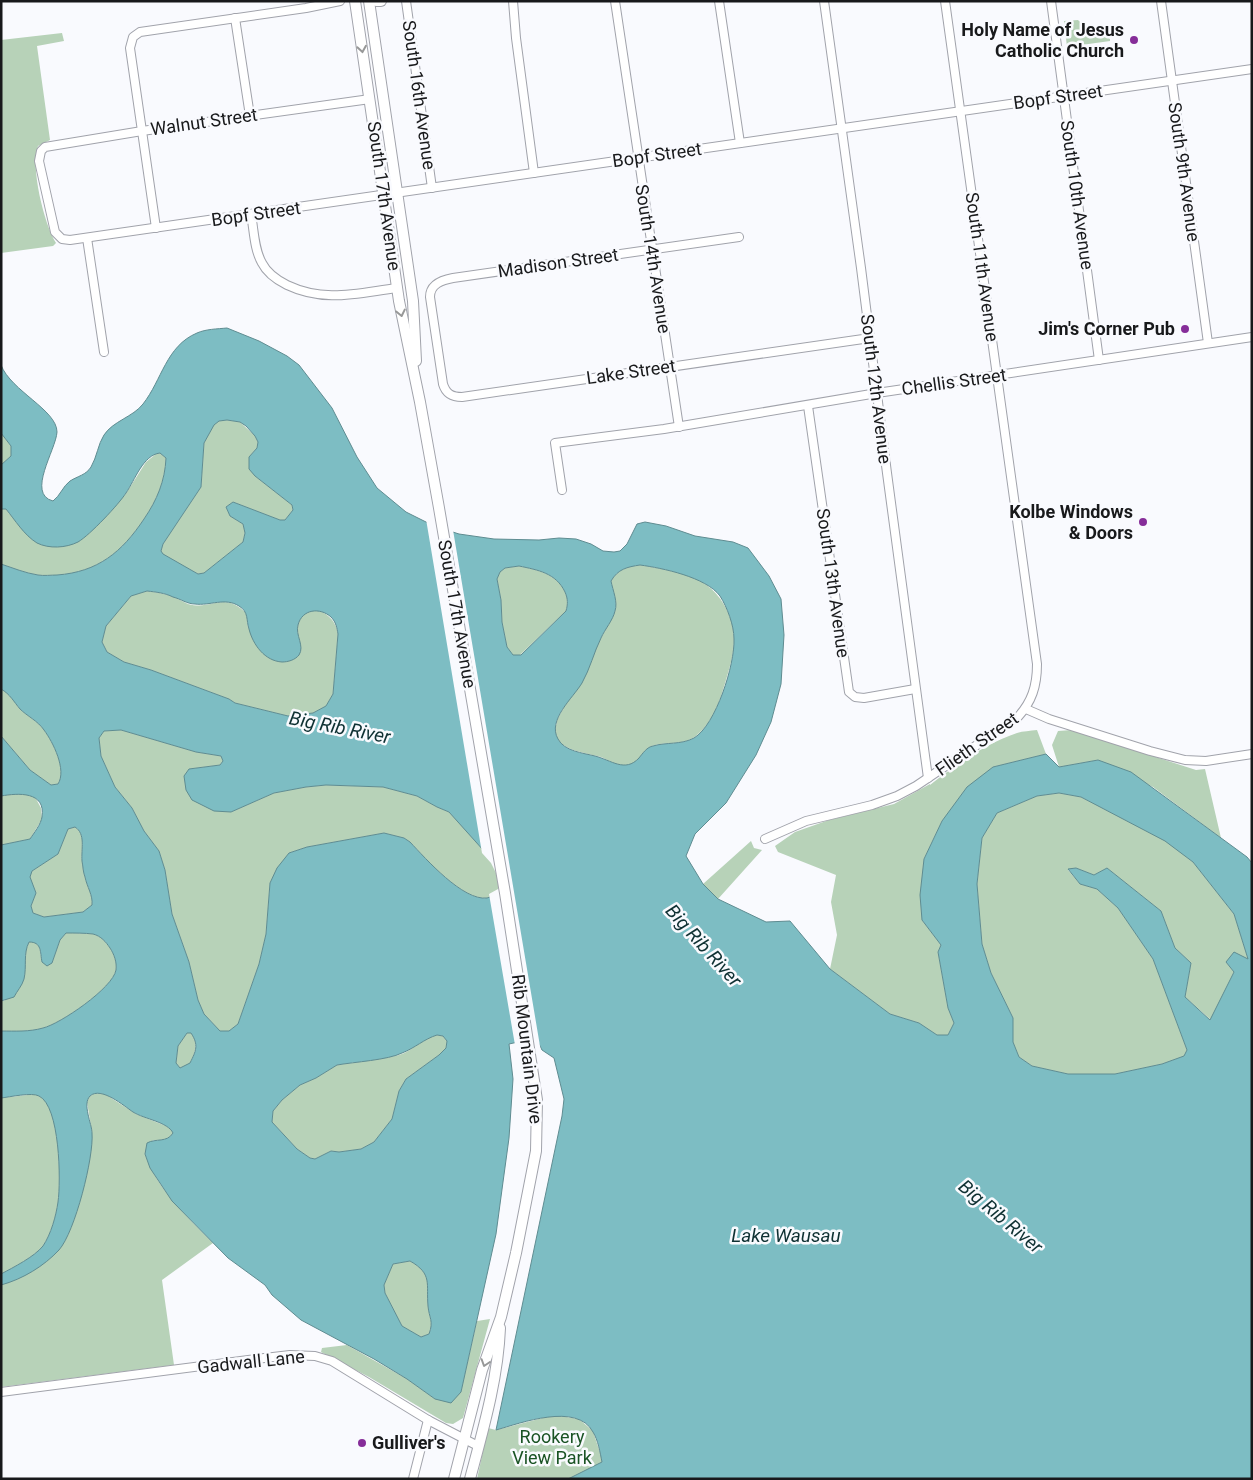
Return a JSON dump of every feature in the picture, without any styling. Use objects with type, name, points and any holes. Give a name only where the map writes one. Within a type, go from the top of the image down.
[{"type":"main road","name":"South 17th Avenue","points":[[355,1],[397,288],[418,390],[496,839]]},
{"type":"main road","name":"South 17th Avenue","points":[[369,1],[414,308],[418,390]]},
{"type":"main road","points":[[376,1],[381,1]]},
{"type":"main road","name":"Rib Mountain Drive","points":[[454,1479],[482,1370],[501,1317],[537,1146],[538,1106],[533,1065],[496,839]]},
{"type":"main road","name":"Rib Mountain Drive","points":[[470,1479],[498,1356],[501,1317]]},
{"type":"street","points":[[156,228],[130,48],[133,37],[140,32],[306,8],[340,1]]},
{"type":"street","name":"South 16th Avenue","points":[[406,1],[432,188]]},
{"type":"street","points":[[513,1],[516,38],[534,173]]},
{"type":"street","name":"South 14th Avenue","points":[[615,1],[679,427]]},
{"type":"street","points":[[719,1],[740,143]]},
{"type":"street","name":"South 12th Avenue","points":[[824,1],[928,778]]},
{"type":"street","name":"South 11th Avenue","points":[[945,1],[1037,664],[1034,693],[1026,709]]},
{"type":"street","name":"South 10th Avenue","points":[[1051,1],[1100,360]]},
{"type":"street","name":"South 9th Avenue","points":[[1161,1],[1208,344]]},
{"type":"street","points":[[235,18],[250,116]]},
{"type":"street","name":"Bopf Street","points":[[62,239],[87,238],[1252,69]]},
{"type":"street","name":"Walnut Street","points":[[62,239],[55,232],[39,161],[41,151],[45,147],[142,131],[370,99]]},
{"type":"street","points":[[251,214],[258,255],[262,265],[281,282],[313,295],[324,296],[397,288]]},
{"type":"street","name":"Madison Street","points":[[436,340],[430,293],[432,288],[440,282],[453,278],[739,237]]},
{"type":"street","points":[[87,238],[104,352]]},
{"type":"street","name":"Chellis Street","points":[[562,490],[555,443],[679,427],[877,393],[1252,337]]},
{"type":"street","name":"Lake Street","points":[[436,340],[444,386],[447,393],[455,397],[870,338]]},
{"type":"street","name":"South 13th Avenue","points":[[808,406],[849,692],[855,697],[864,698],[915,688]]},
{"type":"street","name":"Flieth Street","points":[[765,839],[806,821],[885,801],[910,789],[1008,726],[1026,709],[1049,720],[1185,760],[1206,761],[1252,754]]},
{"type":"street","name":"Gadwall Lane","points":[[1,1392],[265,1358],[315,1356],[338,1363],[428,1420],[478,1446]]},
{"type":"street","points":[[413,1479],[428,1420]]},
{"type":"green space","points":[[1078,20],[1082,24],[1084,32],[1099,29],[1110,41],[1067,47],[1064,21]]},
{"type":"green space","points":[[62,33],[64,41],[37,46],[50,140],[38,146],[36,155],[37,180],[47,223],[56,243],[53,246],[1,253],[1,40]]},
{"type":"green space","points":[[227,420],[240,422],[255,436],[258,442],[257,448],[249,457],[255,476],[292,505],[293,510],[285,520],[280,520],[233,502],[226,507],[230,516],[243,524],[245,532],[243,542],[204,573],[198,574],[162,554],[161,551],[163,544],[201,487],[204,443],[214,424]]},
{"type":"green space","points":[[1,433],[11,446],[11,456],[1,465]]},
{"type":"green space","points":[[160,453],[166,458],[164,475],[149,512],[136,531],[108,558],[85,570],[57,575],[33,574],[1,564],[1,509],[6,509],[24,531],[125,495],[146,462]]},
{"type":"green space","points":[[640,565],[680,573],[702,582],[715,592],[725,606],[732,622],[734,644],[733,655],[721,696],[715,711],[702,730],[696,736],[686,741],[652,746],[637,761],[623,766],[601,757],[566,747],[556,737],[555,730],[557,720],[615,612],[616,603],[611,581],[623,569]]},
{"type":"green space","points":[[519,566],[545,573],[557,580],[565,592],[567,604],[566,611],[520,655],[513,655],[507,647],[497,579],[500,572],[505,568]]},
{"type":"green space","points":[[147,591],[168,595],[188,604],[231,603],[247,614],[248,628],[301,648],[297,631],[302,617],[307,612],[313,610],[326,614],[336,626],[338,634],[333,694],[326,706],[313,713],[288,716],[235,703],[229,699],[151,670],[124,662],[107,652],[102,642],[106,626],[131,596]]},
{"type":"green space","points":[[1,689],[9,695],[20,709],[39,724],[48,735],[60,764],[61,771],[58,784],[51,785],[30,770],[1,736]]},
{"type":"green space","points":[[121,730],[196,752],[221,756],[223,761],[220,765],[189,769],[231,812],[274,793],[326,785],[383,787],[417,796],[449,812],[458,821],[493,861],[502,878],[500,890],[487,898],[467,893],[446,878],[410,842],[404,838],[384,833],[307,847],[289,853],[270,883],[266,934],[259,964],[238,1024],[229,1031],[220,1031],[204,1014],[198,1000],[189,962],[172,914],[165,870],[159,851],[144,831],[132,808],[115,787],[101,756],[99,738],[104,731]]},
{"type":"green space","points":[[1037,730],[1046,754],[993,767],[942,821],[924,859],[922,920],[941,945],[938,952],[948,1008],[954,1023],[948,1035],[937,1035],[919,1023],[890,1014],[830,969],[837,935],[831,902],[836,875],[778,852],[775,846],[795,832],[829,820],[894,804],[930,785],[961,762],[994,743],[1017,733]]},
{"type":"green space","points":[[1072,730],[1196,770],[1205,769],[1221,838],[1153,787],[1098,760],[1059,767],[1052,745],[1058,731]]},
{"type":"green space","points":[[15,793],[35,797],[41,808],[42,819],[30,839],[1,845],[1,796]]},
{"type":"green space","points":[[1059,793],[1081,797],[1165,840],[1193,862],[1234,914],[1248,959],[1226,962],[1234,972],[1211,1020],[1185,997],[1191,963],[1175,948],[1161,911],[1107,868],[1094,875],[1076,868],[1068,870],[1080,884],[1097,889],[1118,908],[1153,959],[1187,1050],[1185,1056],[1162,1064],[1115,1074],[1068,1074],[1032,1066],[1019,1057],[1013,1042],[1013,1018],[991,973],[982,944],[977,884],[982,838],[997,813],[1037,796]]},
{"type":"green space","points":[[75,827],[82,838],[83,871],[91,894],[92,905],[83,912],[44,917],[33,913],[31,906],[36,893],[29,877],[32,871],[58,854],[68,829]]},
{"type":"green space","points":[[751,841],[754,848],[762,850],[718,899],[703,884]]},
{"type":"green space","points":[[66,933],[93,934],[103,939],[115,958],[116,970],[113,977],[106,986],[85,1004],[51,1025],[32,1030],[1,1031],[1,1001],[4,1001],[24,977],[26,949],[29,942],[36,942],[39,945],[42,962],[52,963],[60,940]]},
{"type":"green space","points":[[187,1033],[191,1033],[195,1041],[195,1048],[190,1064],[180,1068],[176,1063],[178,1046]]},
{"type":"green space","points":[[437,1035],[443,1036],[447,1041],[446,1048],[406,1079],[399,1091],[392,1119],[374,1142],[361,1149],[339,1152],[331,1151],[315,1159],[310,1158],[297,1149],[272,1122],[273,1111],[282,1100],[300,1085],[337,1065],[399,1055]]},
{"type":"green space","points":[[95,1093],[105,1094],[136,1114],[172,1130],[173,1133],[164,1140],[153,1140],[145,1154],[157,1180],[165,1191],[183,1213],[213,1243],[162,1280],[174,1365],[1,1387],[1,1285],[59,1250],[92,1132],[87,1102],[89,1097]]},
{"type":"green space","points":[[36,1094],[44,1099],[48,1105],[55,1128],[59,1167],[57,1207],[51,1230],[43,1246],[29,1258],[1,1274],[1,1098]]},
{"type":"green space","points":[[410,1261],[423,1271],[428,1280],[428,1306],[431,1326],[429,1334],[421,1337],[402,1326],[385,1293],[384,1285],[393,1264]]},
{"type":"green space","points":[[490,1319],[463,1418],[453,1424],[446,1423],[369,1377],[321,1352],[322,1348],[347,1345],[407,1379],[435,1399],[461,1391],[477,1321]]},
{"type":"green space","name":"Rookery View Park","points":[[554,1415],[579,1419],[593,1431],[603,1462],[568,1479],[477,1479],[488,1428],[496,1430]]},
{"type":"water","points":[[227,328],[259,341],[287,356],[299,365],[332,408],[357,457],[377,488],[406,512],[434,526],[459,534],[494,539],[576,539],[591,544],[603,551],[614,552],[620,551],[627,544],[637,524],[645,522],[666,526],[695,536],[733,542],[748,548],[769,576],[781,599],[784,635],[781,684],[771,722],[756,755],[726,803],[695,834],[686,856],[703,884],[718,899],[766,922],[790,921],[830,969],[890,1014],[919,1023],[937,1035],[948,1035],[954,1023],[948,1008],[938,952],[941,945],[922,920],[920,895],[924,859],[942,821],[967,787],[993,767],[1046,754],[1059,767],[1098,760],[1131,772],[1247,857],[1252,863],[1252,1479],[568,1479],[602,1462],[599,1446],[593,1432],[585,1423],[575,1418],[562,1416],[548,1417],[496,1430],[564,1099],[554,1058],[542,1050],[536,1038],[509,1044],[513,1079],[509,1138],[496,1234],[461,1392],[451,1403],[435,1399],[374,1359],[301,1320],[272,1295],[265,1285],[228,1258],[172,1201],[150,1168],[145,1154],[147,1143],[168,1138],[173,1133],[170,1129],[161,1123],[133,1112],[112,1098],[100,1093],[90,1096],[87,1104],[92,1133],[90,1159],[77,1211],[65,1241],[59,1250],[40,1267],[25,1276],[1,1285],[1,1274],[34,1254],[46,1241],[51,1230],[58,1202],[59,1162],[55,1128],[46,1103],[36,1095],[1,1098],[1,1031],[38,1029],[51,1025],[73,1013],[106,986],[116,970],[116,961],[105,941],[93,934],[66,933],[60,940],[52,963],[47,966],[42,962],[38,946],[33,942],[29,942],[22,984],[14,997],[1,1001],[1,845],[30,839],[40,823],[42,809],[40,802],[29,796],[15,794],[1,796],[1,736],[30,770],[51,785],[58,784],[61,771],[58,756],[44,730],[1,689],[1,564],[33,574],[57,575],[85,570],[108,558],[136,531],[149,512],[162,482],[166,458],[160,453],[149,458],[117,504],[97,526],[78,542],[58,547],[37,543],[24,532],[6,509],[1,509],[1,465],[11,456],[11,446],[1,433],[1,365],[14,383],[50,416],[55,424],[57,432],[42,481],[42,490],[45,497],[53,501],[68,483],[89,470],[102,439],[108,430],[143,404],[150,395],[165,364],[178,346],[197,333]],"holes":[[[227,420],[240,422],[246,426],[258,442],[257,448],[249,457],[249,469],[255,476],[292,505],[293,510],[285,520],[280,520],[233,502],[226,507],[230,516],[243,524],[245,533],[243,542],[204,573],[198,574],[161,551],[163,544],[201,487],[204,443],[214,425],[219,421]],[[640,565],[660,568],[683,574],[713,589],[720,596],[728,611],[734,639],[728,678],[723,693],[710,721],[702,731],[689,740],[651,747],[645,750],[634,762],[623,765],[569,749],[558,739],[556,724],[562,709],[582,683],[601,638],[614,614],[616,604],[611,581],[620,571]],[[519,566],[546,573],[557,580],[567,597],[566,611],[521,655],[513,655],[507,647],[497,579],[500,572],[505,568]],[[147,591],[164,594],[192,604],[234,603],[242,608],[247,616],[253,641],[261,651],[270,659],[284,662],[296,658],[301,652],[297,629],[303,616],[312,611],[322,612],[333,619],[338,634],[333,694],[326,706],[313,713],[288,716],[235,703],[229,699],[151,670],[124,662],[107,652],[102,642],[106,626],[131,596]],[[121,730],[196,752],[221,756],[223,761],[220,765],[189,769],[184,776],[186,790],[192,800],[214,811],[231,812],[274,793],[326,785],[383,787],[417,796],[449,812],[493,861],[502,878],[500,890],[487,898],[467,893],[446,878],[410,842],[404,838],[384,833],[307,847],[289,853],[277,868],[270,883],[266,934],[259,964],[238,1024],[229,1031],[220,1031],[204,1014],[198,1000],[189,962],[172,914],[165,870],[159,851],[144,831],[132,808],[115,787],[101,756],[99,738],[104,731]],[[1059,793],[1081,797],[1165,841],[1193,862],[1234,914],[1248,959],[1234,952],[1226,962],[1234,972],[1210,1020],[1185,997],[1191,963],[1175,948],[1161,911],[1107,868],[1094,875],[1076,868],[1068,869],[1080,884],[1097,889],[1118,908],[1153,959],[1187,1050],[1184,1056],[1162,1064],[1115,1074],[1068,1074],[1032,1066],[1019,1057],[1013,1042],[1013,1018],[991,973],[982,944],[977,884],[982,838],[997,813],[1037,796]],[[75,827],[82,838],[83,871],[91,894],[92,905],[83,912],[44,917],[33,913],[31,906],[36,893],[30,877],[32,871],[58,854],[68,829]],[[187,1033],[191,1033],[196,1048],[194,1055],[190,1063],[180,1068],[176,1063],[178,1046]],[[437,1035],[443,1036],[447,1041],[446,1048],[439,1055],[406,1079],[399,1091],[392,1119],[374,1142],[361,1149],[339,1152],[331,1151],[315,1159],[310,1158],[297,1149],[272,1122],[273,1111],[282,1100],[300,1085],[337,1065],[380,1059],[407,1051]],[[410,1261],[422,1270],[427,1280],[431,1323],[429,1334],[421,1337],[402,1326],[385,1293],[384,1285],[393,1264]]]},
{"type":"pier","points":[[426,519],[453,530],[541,1052],[534,1040],[515,1045],[489,894],[498,889],[499,879],[491,863],[482,853]]},
{"type":"place","name":"Holy Name of Jesus Catholic Church","points":[[1134,40]]},
{"type":"place","name":"Jim's Corner Pub","points":[[1185,329]]},
{"type":"place","name":"Kolbe Windows & Doors","points":[[1143,522]]},
{"type":"place","name":"Gulliver's","points":[[362,1443]]},
{"type":"water label","name":"Big Rib River","points":[[340,727]]},
{"type":"water label","name":"Big Rib River","points":[[704,945]]},
{"type":"water label","name":"Big Rib River","points":[[1001,1216]]},
{"type":"water label","name":"Lake Wausau","points":[[786,1235]]}]
